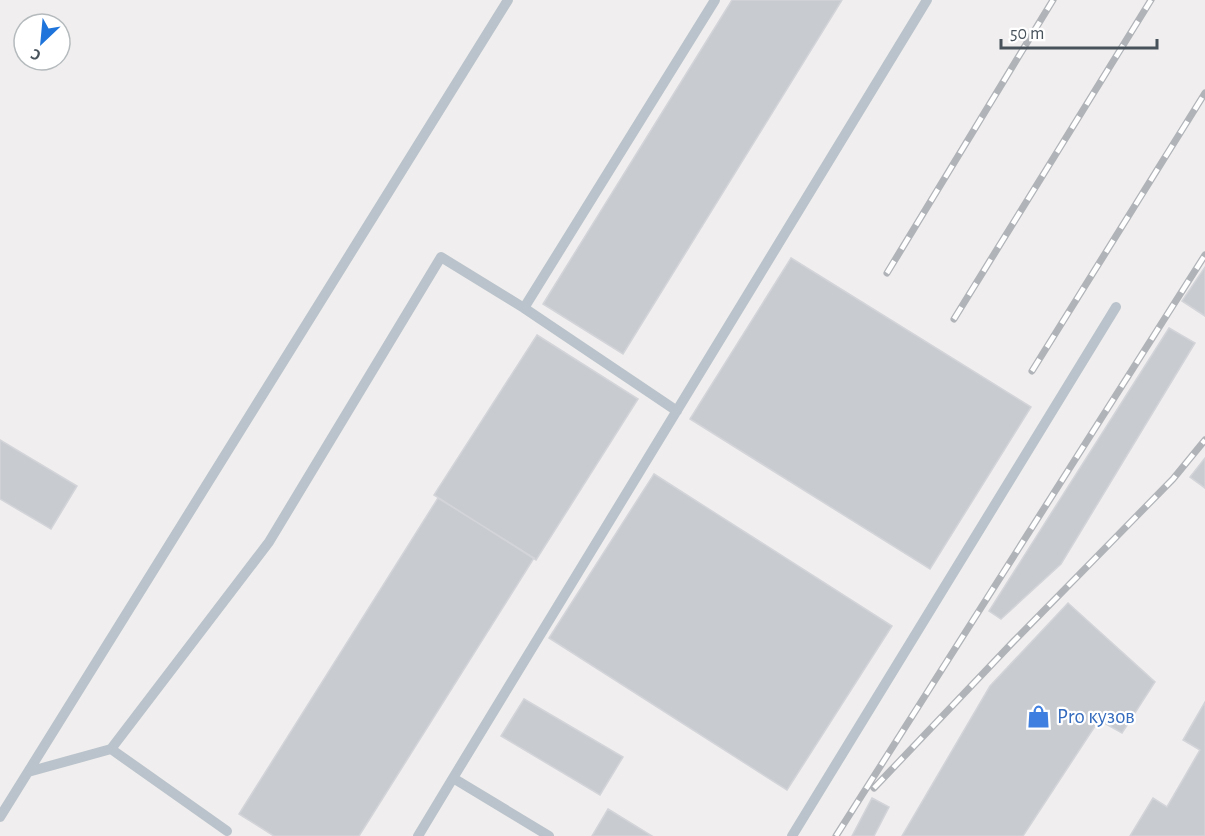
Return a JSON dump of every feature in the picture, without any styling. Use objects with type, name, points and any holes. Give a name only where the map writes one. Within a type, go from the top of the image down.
[{"type":"lane","points":[[0,817],[508,0]]},
{"type":"lane","points":[[524,308],[715,0]]},
{"type":"lane","points":[[418,836],[927,0]]},
{"type":"lane","points":[[28,772],[111,749],[269,542],[441,257],[524,308],[677,411]]},
{"type":"lane","points":[[792,836],[1116,307]]},
{"type":"lane","points":[[111,749],[227,831]]},
{"type":"lane","points":[[453,778],[549,836]]},
{"type":"building","points":[[732,0],[842,0],[623,354],[543,304]]},
{"type":"building","points":[[791,258],[1031,407],[930,569],[690,419]]},
{"type":"building","points":[[1205,267],[1205,316],[1182,301]]},
{"type":"building","points":[[1169,328],[1195,343],[1061,564],[1001,619],[989,611]]},
{"type":"building","points":[[537,335],[638,399],[536,560],[434,495]]},
{"type":"building","points":[[0,440],[77,486],[51,529],[0,499]]},
{"type":"building","points":[[1205,458],[1205,488],[1190,477]]},
{"type":"building","points":[[654,474],[892,626],[787,790],[549,638]]},
{"type":"building","points":[[438,498],[534,558],[359,836],[274,836],[239,814]]},
{"type":"building","points":[[1068,603],[1155,682],[1122,733],[1099,720],[1023,836],[902,836],[990,686]]},
{"type":"building","points":[[524,699],[623,757],[600,795],[501,736]]},
{"type":"building","points":[[1205,702],[1205,836],[1130,836],[1153,798],[1167,807],[1200,750],[1183,740]]},
{"type":"building","points":[[872,798],[889,807],[874,836],[852,836]]},
{"type":"building","points":[[608,809],[652,836],[592,836]]},
{"type":"railway","points":[[887,273],[1053,0]]},
{"type":"railway","points":[[954,319],[1151,0]]},
{"type":"railway","points":[[1032,371],[1205,93]]},
{"type":"railway","points":[[836,836],[1205,255]]},
{"type":"railway","points":[[874,788],[1173,479],[1205,440]]},
{"type":"place","name":"Pro кузов","points":[[1039,716]]}]
